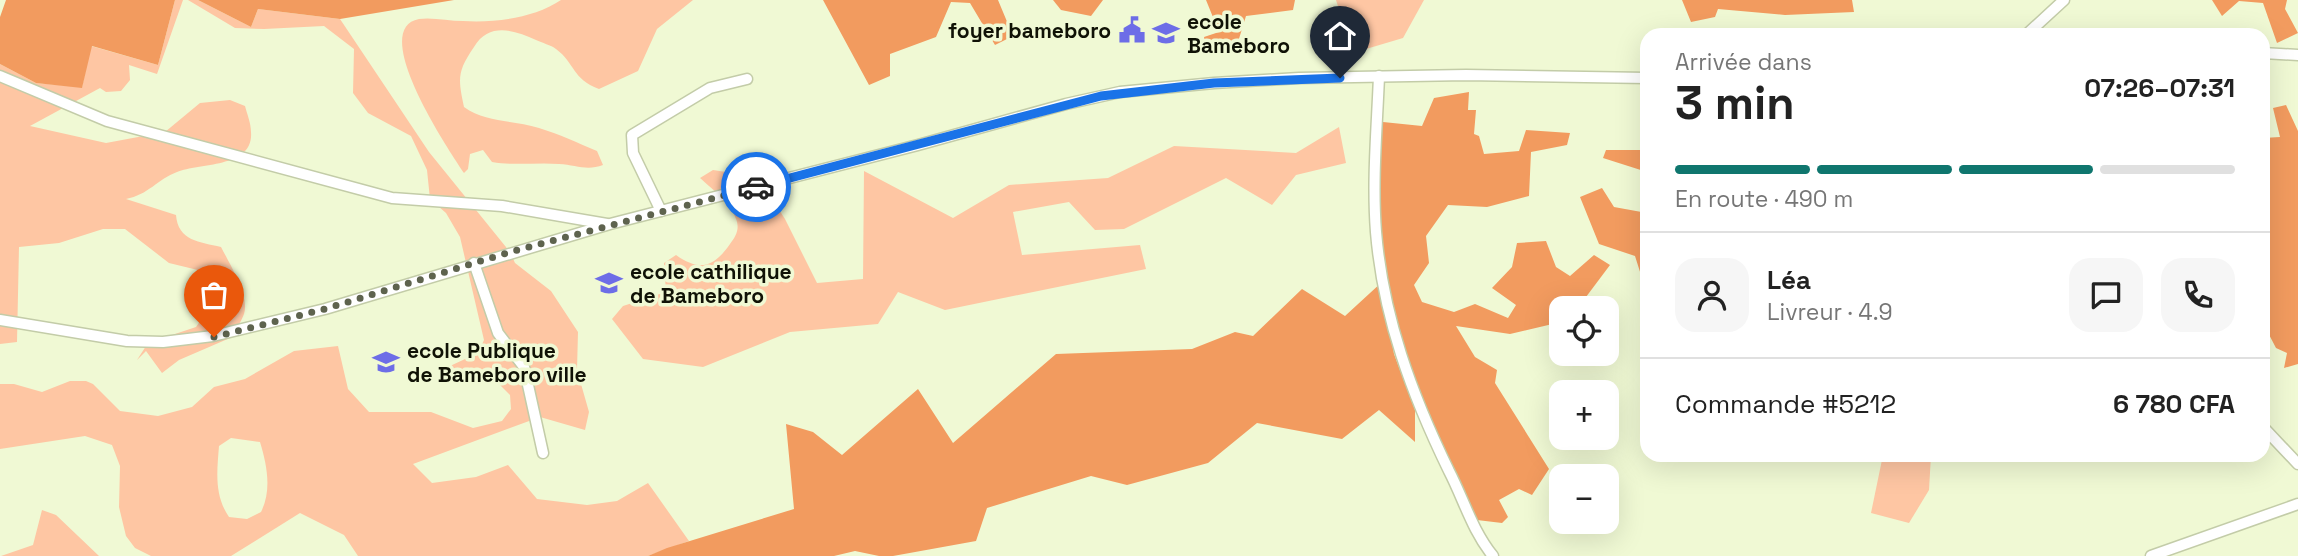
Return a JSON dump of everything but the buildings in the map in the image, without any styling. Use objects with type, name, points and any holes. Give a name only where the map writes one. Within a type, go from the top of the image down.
[{"type":"street","points":[[2034,28],[2064,0]]},
{"type":"street","points":[[2270,53],[2298,55]]},
{"type":"street","points":[[0,76],[107,121],[392,198],[502,206],[610,225]]},
{"type":"street","points":[[0,320],[127,341],[163,342],[235,332],[661,211],[1101,96],[1214,83],[1378,76],[1640,78]]},
{"type":"street","points":[[1378,76],[1376,232],[1392,328],[1419,408],[1455,483],[1472,526],[1493,556]]},
{"type":"street","points":[[661,211],[633,153],[632,135],[710,88],[747,79]]},
{"type":"street","points":[[474,263],[498,333],[524,367],[543,453]]},
{"type":"street","points":[[2270,434],[2298,464]]},
{"type":"street","points":[[2151,556],[2298,505]]},
{"type":"shaded area","points":[[6,0],[175,0],[158,65],[92,46],[82,88],[36,83],[0,64],[0,17]]},
{"type":"shaded area","points":[[175,0],[183,0],[157,74],[129,65],[130,80],[121,91],[106,92],[100,88],[30,126],[106,143],[165,132],[200,103],[230,100],[245,106],[251,132],[250,144],[244,152],[224,162],[177,172],[141,194],[126,199],[176,215],[181,230],[191,239],[221,247],[244,298],[245,307],[241,320],[230,338],[179,360],[162,373],[146,351],[137,360],[148,343],[196,327],[212,304],[213,285],[206,272],[169,263],[125,229],[103,229],[59,243],[19,247],[17,342],[0,344],[0,64],[36,83],[82,87],[91,46],[158,65]]},
{"type":"shaded area","points":[[188,0],[198,0],[251,27],[258,9],[340,19],[429,152],[510,252],[515,263],[551,291],[578,332],[577,370],[589,412],[585,430],[540,417],[413,464],[432,483],[476,477],[508,465],[537,499],[587,505],[617,501],[648,483],[689,541],[648,556],[358,556],[344,535],[300,513],[231,556],[151,556],[135,548],[126,536],[119,507],[120,466],[112,445],[85,436],[0,449],[0,384],[14,384],[42,392],[70,381],[86,381],[93,384],[120,411],[158,416],[192,407],[214,387],[245,379],[294,351],[338,346],[348,389],[369,412],[431,412],[473,428],[502,421],[511,409],[510,395],[489,374],[460,376],[450,366],[478,353],[484,340],[460,237],[446,213],[430,199],[427,170],[411,136],[368,113],[353,93],[354,49],[324,26],[235,28]],"holes":[[[231,438],[260,442],[267,477],[261,512],[247,519],[229,517],[219,492],[219,446]]]},
{"type":"shaded area","points":[[198,0],[454,0],[340,19],[258,9],[251,27]]},
{"type":"shaded area","points":[[561,0],[693,0],[657,29],[638,71],[599,89],[579,76],[562,54],[549,45],[519,33],[502,30],[494,31],[480,39],[468,56],[460,76],[464,107],[481,116],[546,130],[597,151],[603,165],[587,168],[492,162],[483,150],[470,154],[468,169],[464,173],[417,92],[402,44],[405,28],[419,19],[475,21],[514,18],[539,11]]},
{"type":"shaded area","points":[[823,0],[998,0],[1013,36],[995,45],[970,3],[951,2],[936,37],[890,54],[890,76],[869,85]]},
{"type":"shaded area","points":[[1053,0],[1103,0],[1091,16],[1061,10]]},
{"type":"shaded area","points":[[1206,0],[1295,0],[1293,10],[1246,16],[1234,55],[1206,49],[1204,37],[1219,32]]},
{"type":"shaded area","points":[[1336,0],[1424,0],[1403,38],[1366,49],[1346,31]]},
{"type":"shaded area","points":[[1682,0],[1852,0],[1854,12],[1785,15],[1718,9],[1715,17],[1691,22]]},
{"type":"shaded area","points":[[2212,0],[2287,0],[2285,9],[2298,33],[2277,43],[2263,3],[2239,1],[2222,16]]},
{"type":"shaded area","points":[[1469,92],[1468,110],[1476,110],[1474,134],[1479,136],[1484,154],[1519,151],[1526,130],[1570,133],[1567,145],[1531,152],[1529,196],[1487,207],[1448,205],[1426,236],[1429,263],[1414,285],[1422,302],[1454,312],[1475,304],[1508,318],[1516,305],[1492,288],[1512,267],[1517,243],[1546,241],[1556,267],[1570,276],[1594,255],[1610,265],[1587,296],[1549,296],[1549,325],[1510,334],[1456,326],[1475,357],[1497,370],[1495,383],[1549,469],[1532,495],[1519,489],[1499,500],[1508,517],[1502,523],[1477,520],[1411,374],[1394,324],[1384,277],[1379,197],[1383,122],[1422,126],[1434,98]]},
{"type":"shaded area","points":[[2286,105],[2298,131],[2298,364],[2284,368],[2287,353],[2276,348],[2270,336],[2270,138],[2280,137],[2273,108]]},
{"type":"shaded area","points":[[1339,127],[1346,163],[1296,175],[1272,205],[1226,178],[1124,229],[1095,230],[1069,202],[1013,212],[1022,255],[1140,245],[1146,269],[945,310],[898,292],[878,324],[790,332],[703,367],[643,359],[612,319],[623,306],[666,292],[664,263],[676,255],[692,264],[706,264],[718,258],[732,241],[738,226],[730,207],[700,178],[713,170],[758,177],[785,219],[817,283],[863,279],[864,171],[953,218],[1009,185],[1108,178],[1174,146],[1296,153]]},
{"type":"shaded area","points":[[1606,150],[1640,150],[1640,170],[1603,158]]},
{"type":"shaded area","points":[[1602,188],[1614,207],[1640,212],[1640,272],[1635,256],[1599,244],[1580,197]]},
{"type":"shaded area","points":[[1382,282],[1394,354],[1415,410],[1415,442],[1379,410],[1342,439],[1257,423],[1208,463],[1127,485],[1091,476],[987,508],[976,541],[893,556],[855,551],[834,556],[648,556],[794,509],[786,424],[813,432],[842,455],[918,389],[953,443],[1056,354],[1192,349],[1235,332],[1253,336],[1302,289],[1345,316]]},
{"type":"shaded area","points":[[1882,462],[1931,462],[1929,490],[1909,523],[1871,513]]},
{"type":"shaded area","points":[[42,510],[56,515],[99,556],[1,556],[33,545]]},
{"type":"way so far","points":[[214,337],[325,309],[510,252],[756,187]]},
{"type":"place","name":"foyer bameboro","points":[[1132,30]]},
{"type":"place","name":"ecole Bameboro","points":[[1166,33]]},
{"type":"place","name":"ecole cathilique de Bameboro","points":[[609,283]]},
{"type":"place","name":"ecole Publique de Bameboro ville","points":[[386,362]]},
{"type":"route","points":[[756,187],[1120,92],[1214,83],[1340,78]]}]
